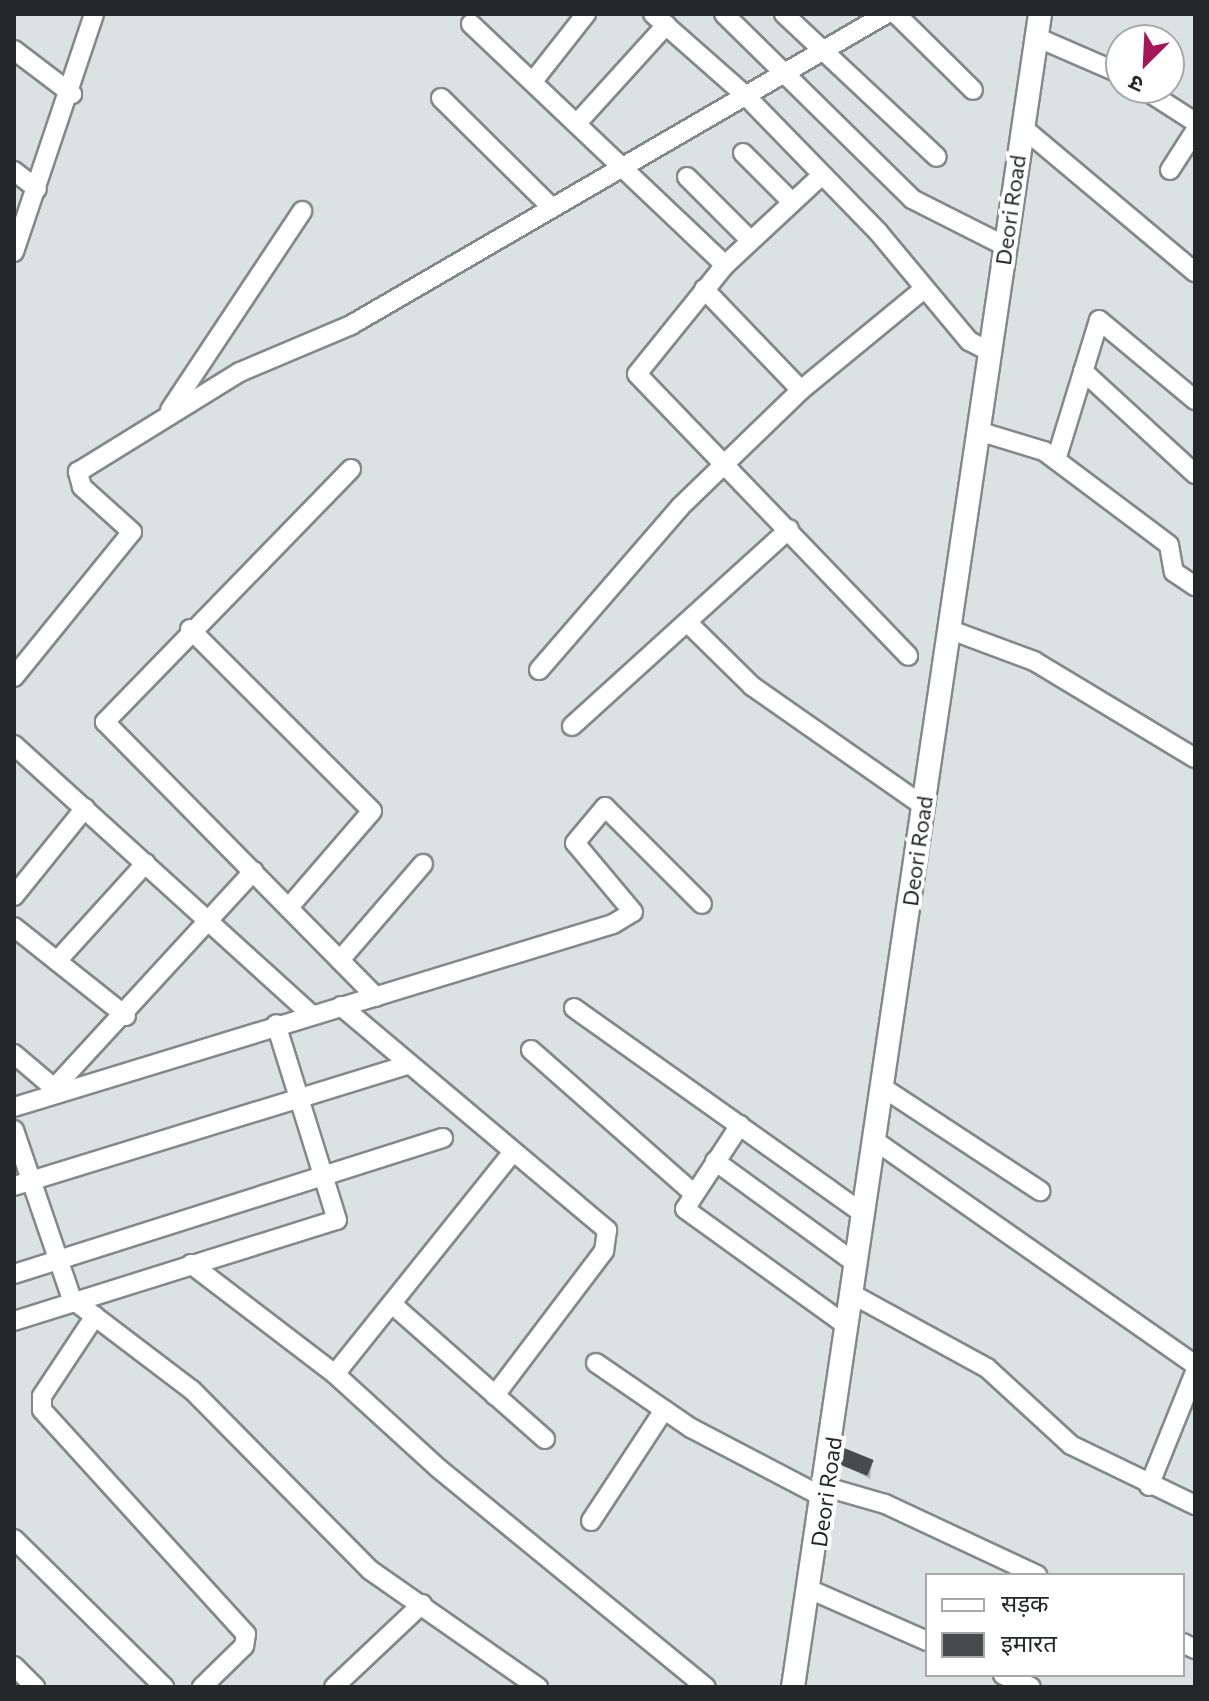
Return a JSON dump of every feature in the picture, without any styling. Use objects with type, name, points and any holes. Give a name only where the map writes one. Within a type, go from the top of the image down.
[{"type":"street","points":[[14,252],[72,94],[94,14]]},
{"type":"street","points":[[534,80],[586,14]]},
{"type":"street","points":[[724,14],[912,199],[1005,246]]},
{"type":"street","points":[[784,14],[937,157]]},
{"type":"street","points":[[14,677],[132,532],[76,475],[167,416],[259,363],[351,325],[549,205],[886,14]]},
{"type":"street","points":[[896,14],[973,90]]},
{"type":"street","name":"Deori Road","points":[[793,1687],[826,1493],[860,1211],[885,1089],[922,805],[1040,14]]},
{"type":"street","points":[[579,121],[659,20],[745,95],[822,175],[969,341],[989,351]]},
{"type":"street","points":[[471,24],[623,162],[725,265]]},
{"type":"street","points":[[1036,37],[1105,67]]},
{"type":"street","points":[[14,50],[72,94]]},
{"type":"street","points":[[441,98],[549,205]]},
{"type":"street","points":[[1167,104],[1195,122]]},
{"type":"street","points":[[1022,127],[1195,272]]},
{"type":"street","points":[[1170,170],[1195,131]]},
{"type":"street","points":[[743,153],[791,201]]},
{"type":"street","points":[[14,171],[37,189]]},
{"type":"street","points":[[822,175],[725,265],[637,374],[727,462],[908,656]]},
{"type":"street","points":[[687,177],[750,240]]},
{"type":"street","points":[[167,416],[302,211]]},
{"type":"street","points":[[704,289],[801,390]]},
{"type":"street","points":[[539,670],[727,462],[801,390],[924,289]]},
{"type":"street","points":[[1056,460],[1096,323],[1104,319],[1195,400]]},
{"type":"street","points":[[1083,371],[1195,474]]},
{"type":"street","points":[[978,431],[1056,460],[1169,545],[1174,572],[1195,586]]},
{"type":"street","points":[[351,469],[190,629],[105,722],[376,997]]},
{"type":"street","points":[[572,726],[789,529]]},
{"type":"street","points":[[688,623],[752,686],[922,805]]},
{"type":"street","points":[[190,629],[372,811],[289,907]]},
{"type":"street","points":[[948,629],[1034,661],[1195,758]]},
{"type":"street","points":[[17,754],[85,808],[212,920],[311,1014]]},
{"type":"street","points":[[14,1107],[58,1090],[376,997],[633,912],[575,843],[605,807],[702,904]]},
{"type":"street","points":[[14,896],[85,808]]},
{"type":"street","points":[[57,961],[146,863]]},
{"type":"street","points":[[340,960],[423,864]]},
{"type":"street","points":[[58,1090],[254,871]]},
{"type":"street","points":[[14,927],[126,1016]]},
{"type":"street","points":[[341,1006],[609,1235],[495,1395]]},
{"type":"street","points":[[574,1008],[860,1211]]},
{"type":"street","points":[[14,1321],[72,1299],[336,1222],[325,1177],[276,1024]]},
{"type":"street","points":[[531,1050],[692,1192]]},
{"type":"street","points":[[14,1054],[58,1090]]},
{"type":"street","points":[[23,1183],[410,1064]]},
{"type":"street","points":[[885,1089],[1040,1191]]},
{"type":"street","points":[[740,1125],[692,1192],[686,1212],[847,1326]]},
{"type":"street","points":[[14,1130],[23,1183],[72,1299],[228,1423],[370,1570],[538,1687]]},
{"type":"street","points":[[14,1274],[443,1138]]},
{"type":"street","points":[[874,1140],[1195,1365]]},
{"type":"street","points":[[335,1374],[513,1152]]},
{"type":"street","points":[[715,1161],[854,1262]]},
{"type":"street","points":[[191,1264],[335,1374],[438,1468],[706,1687]]},
{"type":"street","points":[[850,1293],[987,1368],[1071,1445],[1149,1486],[1195,1505]]},
{"type":"street","points":[[392,1304],[545,1439]]},
{"type":"street","points":[[95,1316],[42,1396],[42,1410],[246,1634],[244,1646],[202,1687]]},
{"type":"street","points":[[596,1363],[664,1410],[826,1493],[885,1504],[1033,1573]]},
{"type":"street","points":[[1149,1486],[1195,1372]]},
{"type":"street","points":[[591,1521],[664,1410]]},
{"type":"street","points":[[14,1539],[164,1687]]},
{"type":"street","points":[[811,1590],[925,1640]]},
{"type":"street","points":[[334,1687],[422,1604]]},
{"type":"street","points":[[14,1666],[35,1687]]},
{"type":"street","points":[[1008,1677],[1031,1687]]},
{"type":"building","points":[[844,1448],[874,1460],[867,1476],[838,1464]]}]
